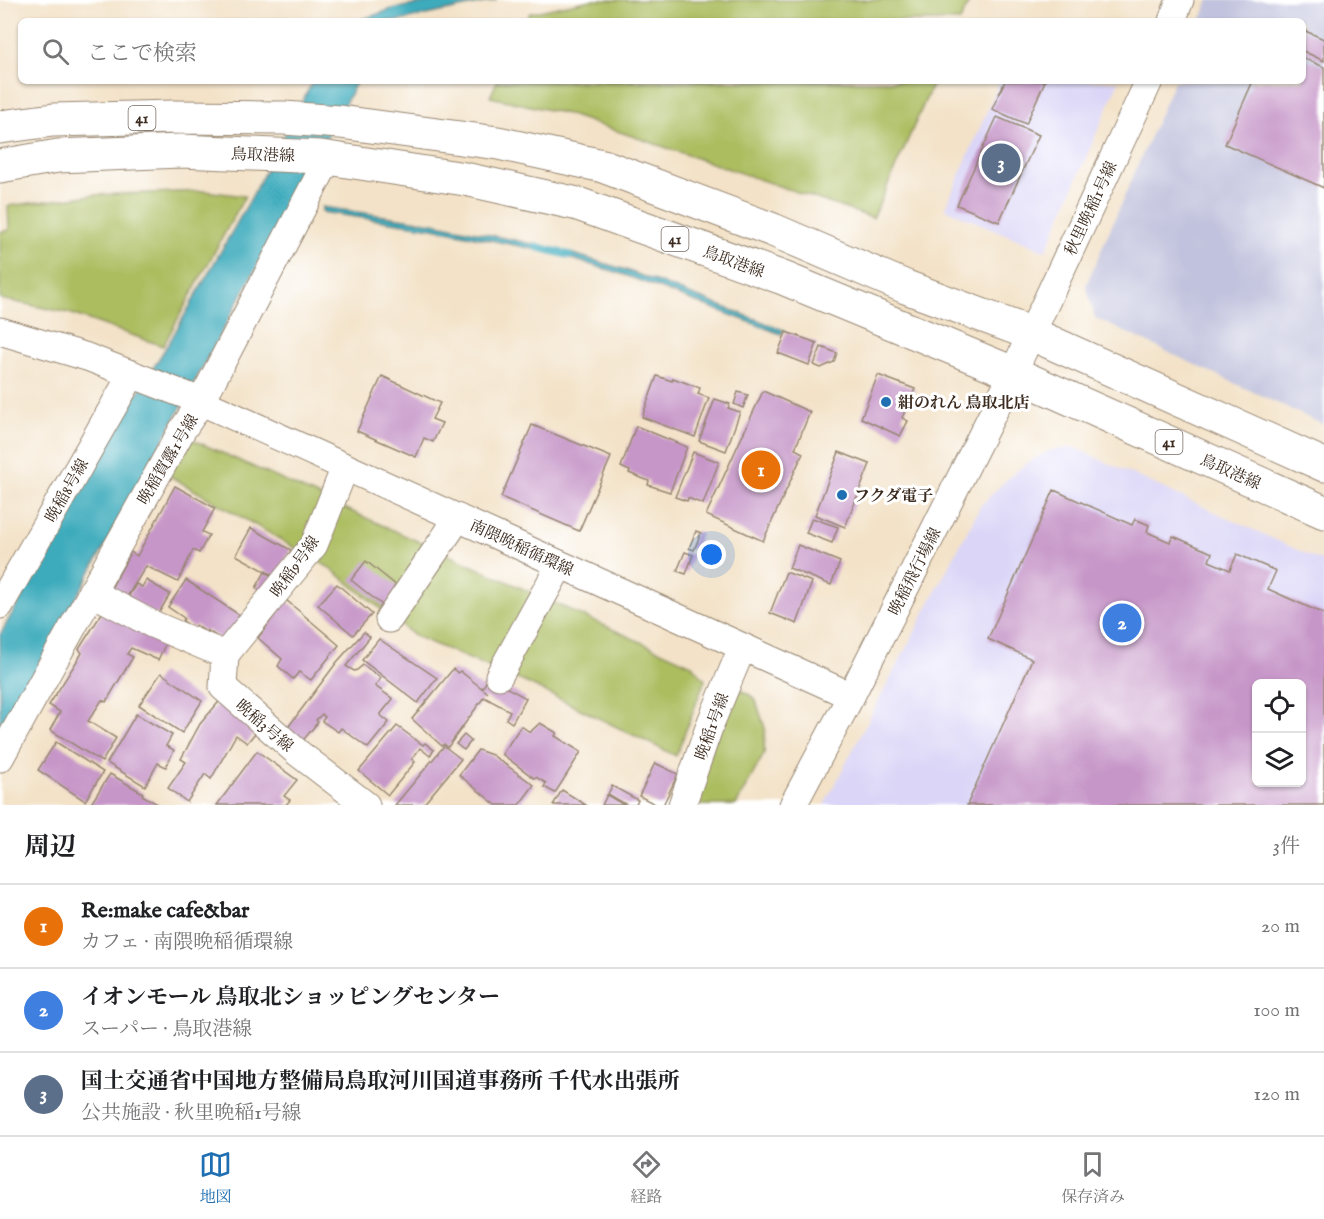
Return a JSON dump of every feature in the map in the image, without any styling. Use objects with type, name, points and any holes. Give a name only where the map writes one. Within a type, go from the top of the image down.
[{"type":"main road","name":"41","points":[[0,127],[53,120],[174,117],[284,118],[340,122],[498,143],[603,166],[773,230],[906,286],[1032,334],[1324,465]]},
{"type":"main road","name":"鳥取港線","points":[[0,165],[58,156],[181,151],[325,157],[465,179],[578,204],[783,278],[1013,373],[1324,512]]},
{"type":"street","points":[[1173,18],[1180,0]]},
{"type":"street","name":"秋里晩稲1号線","points":[[1032,334],[1148,84]]},
{"type":"street","name":"晩稲賀露1号線","points":[[0,758],[9,724],[91,592],[181,432],[325,157]]},
{"type":"street","points":[[0,331],[87,357],[135,375]]},
{"type":"street","name":"晩稲飛行場線","points":[[793,805],[851,696],[1032,334]]},
{"type":"street","name":"南隈晩稲循環線","points":[[135,375],[197,400],[851,696]]},
{"type":"street","name":"晩稲8号線","points":[[0,605],[135,375]]},
{"type":"street","name":"晩稲9号線","points":[[225,655],[314,545],[345,467]]},
{"type":"street","points":[[389,619],[458,518]]},
{"type":"street","points":[[499,676],[560,565]]},
{"type":"street","points":[[91,592],[152,624],[225,655]]},
{"type":"street","name":"晩稲1号線","points":[[682,805],[711,722],[742,648]]},
{"type":"street","name":"晩稲3号線","points":[[225,655],[223,687],[298,753],[366,805]]},
{"type":"shaded area","points":[[1209,0],[1324,0],[1324,425],[1095,318],[1086,285],[1173,84],[1306,84],[1306,18],[1201,18]]},
{"type":"shaded area","points":[[999,84],[1118,84],[1046,251],[945,209]]},
{"type":"shaded area","points":[[1073,447],[1324,562],[1324,805],[824,805],[981,505],[1027,463],[1049,451]]},
{"type":"green space","points":[[591,0],[970,0],[961,18],[528,18],[530,13]]},
{"type":"green space","points":[[496,84],[933,84],[873,218],[567,114],[490,97]]},
{"type":"green space","points":[[205,191],[245,196],[163,346],[69,313],[0,299],[0,232],[9,230],[8,206],[94,195]]},
{"type":"green space","points":[[189,438],[692,665],[705,680],[676,756],[527,683],[415,636],[330,568],[166,474]]},
{"type":"green space","points":[[741,690],[755,698],[765,728],[764,754],[736,805],[690,805],[732,696]]},
{"type":"water","points":[[446,0],[497,0],[413,18],[366,18],[395,8]]},
{"type":"water","points":[[311,84],[355,84],[0,736],[0,635],[122,418],[170,341],[251,198]]},
{"type":"water","points":[[322,207],[433,223],[548,247],[548,252],[433,228],[322,212]]},
{"type":"water","points":[[560,250],[626,270],[784,330],[781,334],[625,275],[559,255]]},
{"type":"building","points":[[1306,31],[1324,39],[1324,61],[1306,52]]},
{"type":"building","points":[[1306,59],[1324,67],[1324,188],[1225,144],[1252,84],[1306,84]]},
{"type":"building","points":[[1004,84],[1044,84],[1026,124],[992,109]]},
{"type":"building","points":[[997,117],[1039,135],[999,222],[957,205]]},
{"type":"building","points":[[786,332],[817,343],[809,365],[778,353]]},
{"type":"building","points":[[821,347],[837,353],[834,362],[821,368],[814,365]]},
{"type":"building","points":[[878,375],[915,389],[902,418],[908,421],[900,436],[861,418]]},
{"type":"building","points":[[382,376],[440,403],[432,419],[442,423],[433,442],[424,438],[416,457],[357,431]]},
{"type":"building","points":[[657,376],[672,381],[673,378],[700,388],[698,394],[709,398],[695,437],[642,417]]},
{"type":"building","points":[[763,391],[810,412],[795,449],[803,453],[763,541],[706,515]]},
{"type":"building","points":[[738,392],[748,395],[743,408],[734,404]]},
{"type":"building","points":[[715,399],[730,404],[728,408],[740,412],[726,451],[699,441]]},
{"type":"building","points":[[532,425],[611,457],[579,531],[501,497]]},
{"type":"building","points":[[636,426],[687,447],[670,492],[648,485],[649,481],[621,467]]},
{"type":"building","points":[[693,452],[719,462],[703,504],[688,498],[687,501],[675,497]]},
{"type":"building","points":[[839,452],[870,464],[845,527],[815,515]]},
{"type":"building","points":[[175,486],[215,508],[202,532],[209,535],[199,553],[193,550],[178,582],[146,566],[125,600],[109,592],[131,552],[137,556]]},
{"type":"building","points":[[1054,490],[1132,525],[1135,519],[1149,525],[1147,532],[1170,542],[1173,536],[1212,553],[1209,561],[1230,570],[1237,554],[1276,571],[1268,589],[1324,614],[1324,805],[967,805],[1032,659],[988,639]]},
{"type":"building","points":[[812,518],[838,527],[832,543],[806,533]]},
{"type":"building","points":[[251,528],[291,550],[276,577],[236,555]]},
{"type":"building","points":[[696,531],[701,533],[694,550],[689,548]]},
{"type":"building","points":[[798,545],[840,562],[831,585],[789,568]]},
{"type":"building","points":[[685,552],[693,555],[686,574],[677,571]]},
{"type":"building","points":[[366,561],[402,590],[387,609],[351,580]]},
{"type":"building","points":[[265,572],[275,578],[266,594],[256,588]]},
{"type":"building","points":[[786,572],[812,582],[797,624],[770,613]]},
{"type":"building","points":[[146,580],[170,594],[157,616],[126,600],[136,584],[142,587]]},
{"type":"building","points":[[186,580],[244,618],[225,642],[196,625],[193,628],[183,621],[184,618],[168,607]]},
{"type":"building","points":[[337,584],[372,614],[353,635],[318,605]]},
{"type":"building","points":[[286,600],[339,645],[311,680],[299,672],[293,679],[278,666],[282,659],[258,638]]},
{"type":"building","points":[[102,613],[168,638],[158,660],[131,648],[127,654],[133,657],[106,702],[102,700],[88,721],[116,738],[102,762],[50,730],[60,712],[49,705],[82,653],[79,649]]},
{"type":"building","points":[[364,632],[370,637],[346,666],[354,671],[363,665],[381,678],[375,686],[393,699],[380,715],[389,722],[368,748],[341,728],[338,732],[322,721],[325,717],[322,714],[301,743],[286,730],[337,662]]},
{"type":"building","points":[[379,639],[437,678],[418,703],[362,660]]},
{"type":"building","points":[[453,669],[458,673],[460,671],[488,693],[482,688],[489,678],[526,698],[512,723],[506,719],[510,711],[484,697],[448,747],[444,744],[442,746],[412,719]]},
{"type":"building","points":[[161,673],[202,701],[182,733],[139,705]]},
{"type":"building","points":[[223,697],[260,727],[247,743],[236,735],[211,779],[205,774],[187,802],[168,788],[186,762],[181,759],[200,724]]},
{"type":"building","points":[[136,714],[172,735],[166,746],[174,750],[166,767],[158,763],[145,786],[107,763]]},
{"type":"building","points":[[540,723],[557,733],[555,736],[581,752],[555,793],[544,787],[546,783],[534,778],[502,754],[521,726],[530,732]]},
{"type":"building","points":[[397,726],[434,750],[430,756],[420,748],[412,759],[415,762],[388,795],[359,771]]},
{"type":"building","points":[[464,735],[471,741],[464,750],[456,744]]},
{"type":"building","points":[[56,742],[103,772],[85,801],[38,770]]},
{"type":"building","points":[[444,746],[461,759],[423,805],[395,805]]},
{"type":"building","points":[[478,750],[492,755],[534,785],[519,805],[496,805],[459,775]]},
{"type":"building","points":[[257,751],[297,780],[284,796],[290,800],[286,805],[217,805]]},
{"type":"building","points":[[655,763],[678,774],[663,805],[657,805],[639,796]]},
{"type":"building","points":[[110,774],[143,793],[142,795],[159,805],[90,805]]},
{"type":"building","points":[[612,786],[638,800],[636,805],[627,805],[608,794]]},
{"type":"building","points":[[562,790],[586,805],[553,805]]},
{"type":"building","points":[[607,795],[624,805],[602,805]]},
{"type":"waterway","points":[[537,247],[569,255]]},
{"type":"place","name":"国土交通省中国地方整備局鳥取河川国道事務所 千代水出張所","points":[[1001,163]]},
{"type":"place","name":"紺のれん 鳥取北店","points":[[886,402]]},
{"type":"place","name":"Re:make cafe&bar","points":[[761,470]]},
{"type":"place","name":"フクダ電子","points":[[842,495]]},
{"type":"place","name":"イオンモール 鳥取北ショッピングセンター","points":[[1122,623]]}]
